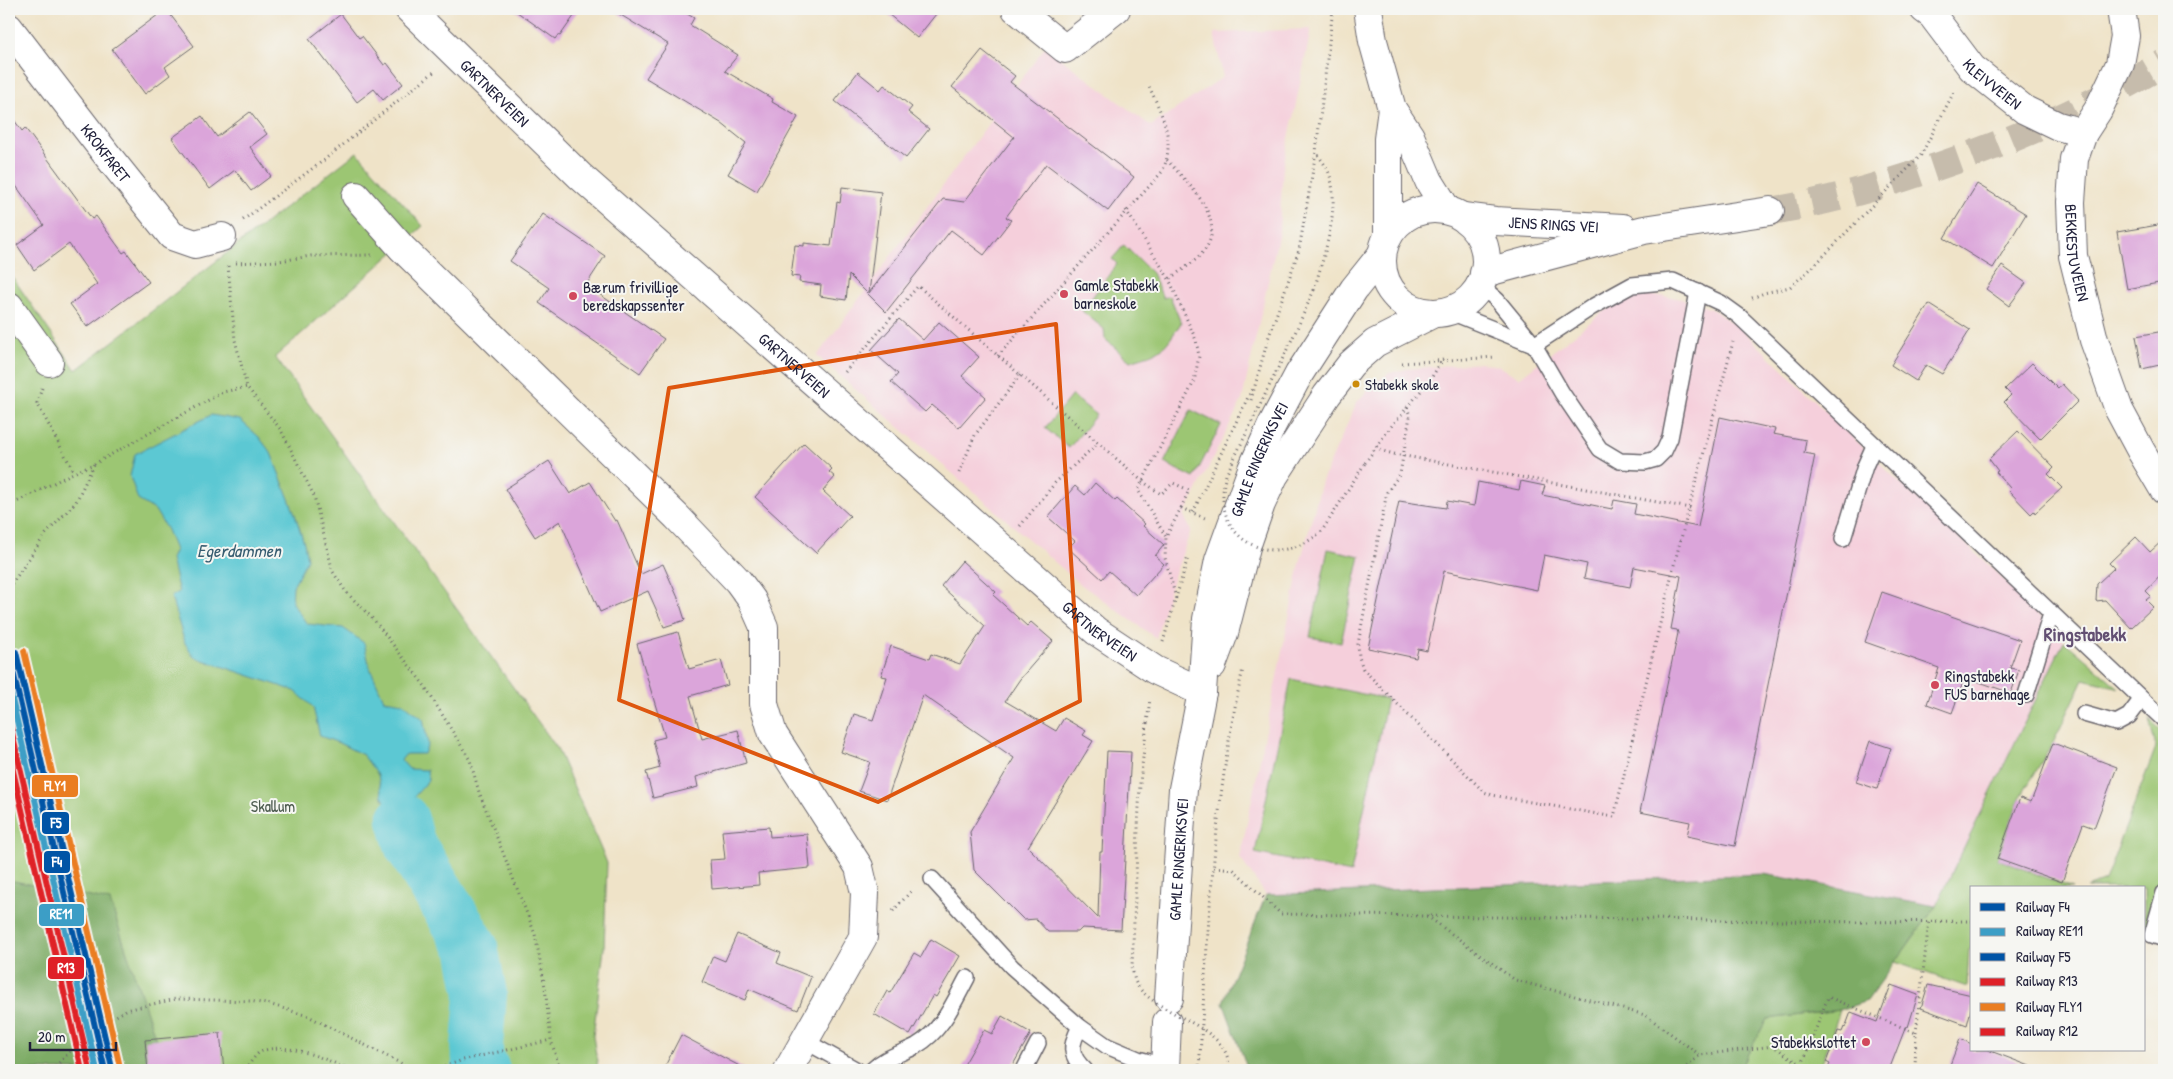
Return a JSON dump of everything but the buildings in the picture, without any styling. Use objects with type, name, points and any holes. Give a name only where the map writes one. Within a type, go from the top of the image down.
[{"type":"street","name":"GARTNERVEIEN","points":[[409,9],[580,176],[1096,631],[1155,670],[1202,692]]},
{"type":"street","points":[[1016,9],[1065,49],[1116,9]]},
{"type":"street","points":[[1368,9],[1373,41],[1392,110],[1410,136],[1429,181],[1455,214],[1474,228],[1482,241],[1486,256],[1482,279],[1466,301],[1441,312],[1416,310],[1401,302],[1389,288],[1382,272],[1385,245],[1388,139],[1392,110]]},
{"type":"street","name":"KLEIVVEIEN","points":[[1924,9],[1932,14],[1972,68],[2025,110],[2058,126],[2083,133]]},
{"type":"street","name":"BEKKESTUVEIEN","points":[[2121,9],[2125,36],[2120,64],[2098,110],[2083,133],[2074,159],[2071,202],[2073,256],[2094,340],[2119,410],[2140,452],[2164,490]]},
{"type":"street","name":"KROKFARET","points":[[9,28],[172,236],[195,244],[222,236]]},
{"type":"street","points":[[356,196],[402,248],[677,517],[738,581],[752,600],[764,627],[764,704],[774,734],[859,867],[864,893],[862,937],[788,1070]]},
{"type":"street","points":[[1385,245],[1398,222],[1412,213],[1430,209],[1455,214]]},
{"type":"street","name":"JENS RINGS VEI","points":[[1482,279],[1644,230],[1770,210]]},
{"type":"street","name":"JENS RINGS VEI","points":[[1455,214],[1644,230]]},
{"type":"street","name":"GAMLE RINGERIKSVEI","points":[[1165,1068],[1183,788],[1202,692],[1206,619],[1219,560],[1252,469],[1272,425],[1299,374],[1385,245]]},
{"type":"street","points":[[9,306],[49,362]]},
{"type":"street","name":"GAMLE RINGERIKSVEI","points":[[1202,692],[1224,634],[1246,547],[1261,504],[1274,476],[1327,395],[1351,364],[1375,343],[1441,312]]},
{"type":"lane","points":[[1482,279],[1534,345],[1562,394],[1600,449],[1620,460],[1631,463],[1656,459],[1664,451],[1672,432],[1698,292]]},
{"type":"lane","points":[[1534,345],[1592,307],[1632,286],[1674,281],[1721,303],[1739,316],[2164,720]]},
{"type":"lane","points":[[1441,312],[1534,345]]},
{"type":"lane","points":[[1843,539],[1865,466],[1874,446]]},
{"type":"lane","points":[[2026,695],[2051,614]]},
{"type":"lane","points":[[2084,714],[2116,723],[2129,716],[2142,700]]},
{"type":"lane","points":[[932,880],[1012,967],[1080,1026],[1107,1046],[1165,1068]]},
{"type":"lane","points":[[2154,940],[2164,893]]},
{"type":"lane","points":[[872,1070],[897,1053],[915,1046],[941,1026],[967,978]]},
{"type":"lane","points":[[1080,1026],[1072,1042],[1073,1052],[1078,1064],[1085,1070]]},
{"type":"lane","points":[[805,1041],[857,1070]]},
{"type":"lane","points":[[1024,1070],[1038,1043]]},
{"type":"path","points":[[1249,406],[1274,320],[1299,250],[1316,152],[1333,9]]},
{"type":"path","points":[[222,236],[324,160],[456,54]]},
{"type":"path","points":[[1407,407],[1410,416],[1400,474],[1387,492],[1358,644],[1359,657],[1369,677],[1484,792],[1614,817],[1674,565],[1719,400],[1739,316],[1746,304],[1754,297],[1790,287],[1813,267],[1921,155],[1956,88],[1972,68]]},
{"type":"path","points":[[998,356],[1126,210],[1162,172],[1168,160],[1169,135],[1148,84]]},
{"type":"path","points":[[1316,152],[1326,167],[1331,180],[1333,197],[1325,252],[1314,290],[1295,333],[1226,475],[1223,487],[1224,510],[1234,530],[1253,545],[1272,550],[1292,549],[1312,540],[1322,531],[1376,446],[1430,380],[1443,359]]},
{"type":"path","points":[[1168,160],[1206,207],[1212,228],[1208,246],[1202,254],[1169,279]]},
{"type":"path","points":[[1126,210],[1169,279],[1196,340],[1199,356],[1194,382],[1138,490],[1166,537]]},
{"type":"path","points":[[402,248],[366,257],[311,256],[279,261],[228,264],[235,340],[247,387],[281,430],[314,496],[333,572],[346,592],[374,620],[424,685],[470,760],[479,792],[535,934],[545,987],[551,1040],[560,1070]]},
{"type":"path","points":[[827,394],[918,286],[1142,481],[1161,494],[1173,483],[1189,490],[1166,537],[1165,558],[1176,598]]},
{"type":"path","points":[[1394,364],[1494,356],[1516,364],[1534,345]]},
{"type":"path","points":[[49,362],[37,402],[74,472]]},
{"type":"path","points":[[949,501],[963,461],[975,435],[1020,375]]},
{"type":"path","points":[[1193,512],[1256,379]]},
{"type":"path","points":[[9,506],[74,472],[94,464],[223,392],[247,387]]},
{"type":"path","points":[[1217,493],[1240,443],[1244,425]]},
{"type":"path","points":[[1004,550],[1029,514],[1055,483],[1098,443]]},
{"type":"path","points":[[1376,446],[1383,451],[1403,455],[1690,508]]},
{"type":"path","points":[[9,588],[45,535],[76,502],[94,464]]},
{"type":"path","points":[[1181,508],[1206,518]]},
{"type":"path","points":[[1202,527],[1210,510]]},
{"type":"path","points":[[1272,552],[1275,543]]},
{"type":"path","points":[[1189,554],[1155,670],[1147,723],[1140,783],[1132,966],[1136,984],[1147,997],[1212,1036],[1225,1051],[1229,1070]]},
{"type":"path","points":[[1199,1070],[1214,868],[1230,733],[1244,666]]},
{"type":"path","points":[[1214,868],[1233,869],[1281,914],[1970,921]]},
{"type":"path","points":[[862,937],[894,910],[914,888],[932,880]]},
{"type":"path","points":[[1427,916],[1515,980],[1645,1015],[1700,1056]]},
{"type":"path","points":[[1915,1070],[1916,1033],[1929,921]]},
{"type":"path","points":[[1800,1070],[1828,997],[1916,1033]]},
{"type":"path","points":[[52,1070],[88,1033],[126,1010],[176,999],[250,1001],[272,1005],[308,1016],[410,1068],[423,1070]]},
{"type":"path","points":[[435,1070],[462,1060],[551,1040]]},
{"type":"path","points":[[1683,1070],[1700,1056],[1773,1046],[1802,1065]]},
{"type":"path","points":[[245,1070],[259,1053],[274,1049],[296,1050],[351,1070]]},
{"type":"highlighted area","points":[[1056,324],[1080,701],[878,802],[619,700],[669,388]]},
{"type":"shaded area","name":"Gamle Stabekk barneskole","points":[[1311,29],[1283,168],[1279,232],[1242,400],[1184,516],[1191,530],[1171,585],[1156,638],[1079,583],[817,356],[1045,47],[1151,126],[1223,77],[1214,33]]},
{"type":"shaded area","name":"Stabekk skole","points":[[1648,295],[1673,297],[1697,303],[1715,311],[1742,330],[1897,480],[1994,570],[2064,641],[1936,906],[1764,874],[1266,895],[1240,858],[1300,563],[1322,481],[1357,402],[1374,383],[1390,373],[1407,369],[1480,363],[1499,366],[1519,378],[1603,312],[1628,298]]},
{"type":"green space","name":"Skallum","points":[[357,152],[423,226],[275,357],[557,748],[607,863],[604,949],[593,1036],[598,1068],[600,1070],[9,1070],[9,272],[76,370]]},
{"type":"green space","points":[[1124,245],[1152,273],[1163,298],[1170,296],[1181,323],[1170,340],[1161,349],[1130,361],[1105,339],[1104,329],[1082,311],[1117,264],[1112,259]]},
{"type":"green space","points":[[1072,395],[1096,415],[1069,448],[1045,428]]},
{"type":"green space","points":[[1191,410],[1221,425],[1194,478],[1164,463]]},
{"type":"green space","points":[[1328,549],[1360,556],[1341,643],[1310,637]]},
{"type":"green space","points":[[2064,641],[2119,688],[2084,679],[2053,743],[2020,798],[1997,859],[2068,886],[1970,886],[1970,949],[1967,987],[1895,962],[1936,906]]},
{"type":"green space","points":[[1291,679],[1387,699],[1351,873],[1255,853]]},
{"type":"green space","points":[[2149,719],[2164,733],[2164,939],[2146,934],[2146,886],[2092,886],[2105,881],[2156,747]]},
{"type":"green space","points":[[1764,874],[1936,906],[1867,1001],[1840,1010],[1767,1019],[1739,1070],[1248,1070],[1223,1002],[1266,895]]},
{"type":"green space","points":[[9,880],[110,901],[166,1070],[9,1070]]},
{"type":"green space","points":[[1840,1010],[1820,1070],[1739,1070],[1767,1019]]},
{"type":"water","name":"Egerdammen","points":[[211,415],[240,420],[259,437],[271,453],[295,514],[307,559],[293,586],[292,603],[307,624],[343,628],[364,643],[370,668],[384,700],[403,703],[423,719],[428,744],[424,754],[406,754],[401,760],[409,769],[427,770],[428,781],[412,799],[408,818],[396,823],[382,796],[378,775],[363,755],[320,736],[313,707],[295,691],[194,657],[185,643],[171,597],[179,592],[171,559],[175,550],[167,530],[155,510],[138,500],[130,476],[135,454]]},
{"type":"waterway","points":[[403,820],[410,845],[472,947],[481,994],[477,1046],[478,1063],[484,1070]]},
{"type":"tunnel","points":[[1770,211],[1827,200],[1865,190],[1984,150],[2106,96],[2164,63]]},
{"type":"rail line","name":"FLY1","points":[[24,651],[120,1067]]},
{"type":"rail line","name":"F5","points":[[16,652],[112,1068]]},
{"type":"rail line","name":"F4","points":[[9,654],[105,1070]]},
{"type":"rail line","name":"RE11","points":[[9,686],[97,1070]]},
{"type":"rail line","name":"R13","points":[[9,720],[90,1070]]},
{"type":"rail line","name":"R12","points":[[9,753],[82,1070]]},
{"type":"place","name":"Gamle Stabekk barneskole","points":[[1064,294]]},
{"type":"place","name":"Bærum frivillige beredskapssenter","points":[[573,296]]},
{"type":"place","name":"Stabekk skole","points":[[1356,384]]},
{"type":"place","name":"Ringstabekk FUS barnehage","points":[[1935,685]]},
{"type":"place","name":"Stabekkslottet","points":[[1866,1042]]},
{"type":"district","name":"Ringstabekk","points":[[2085,634]]}]
